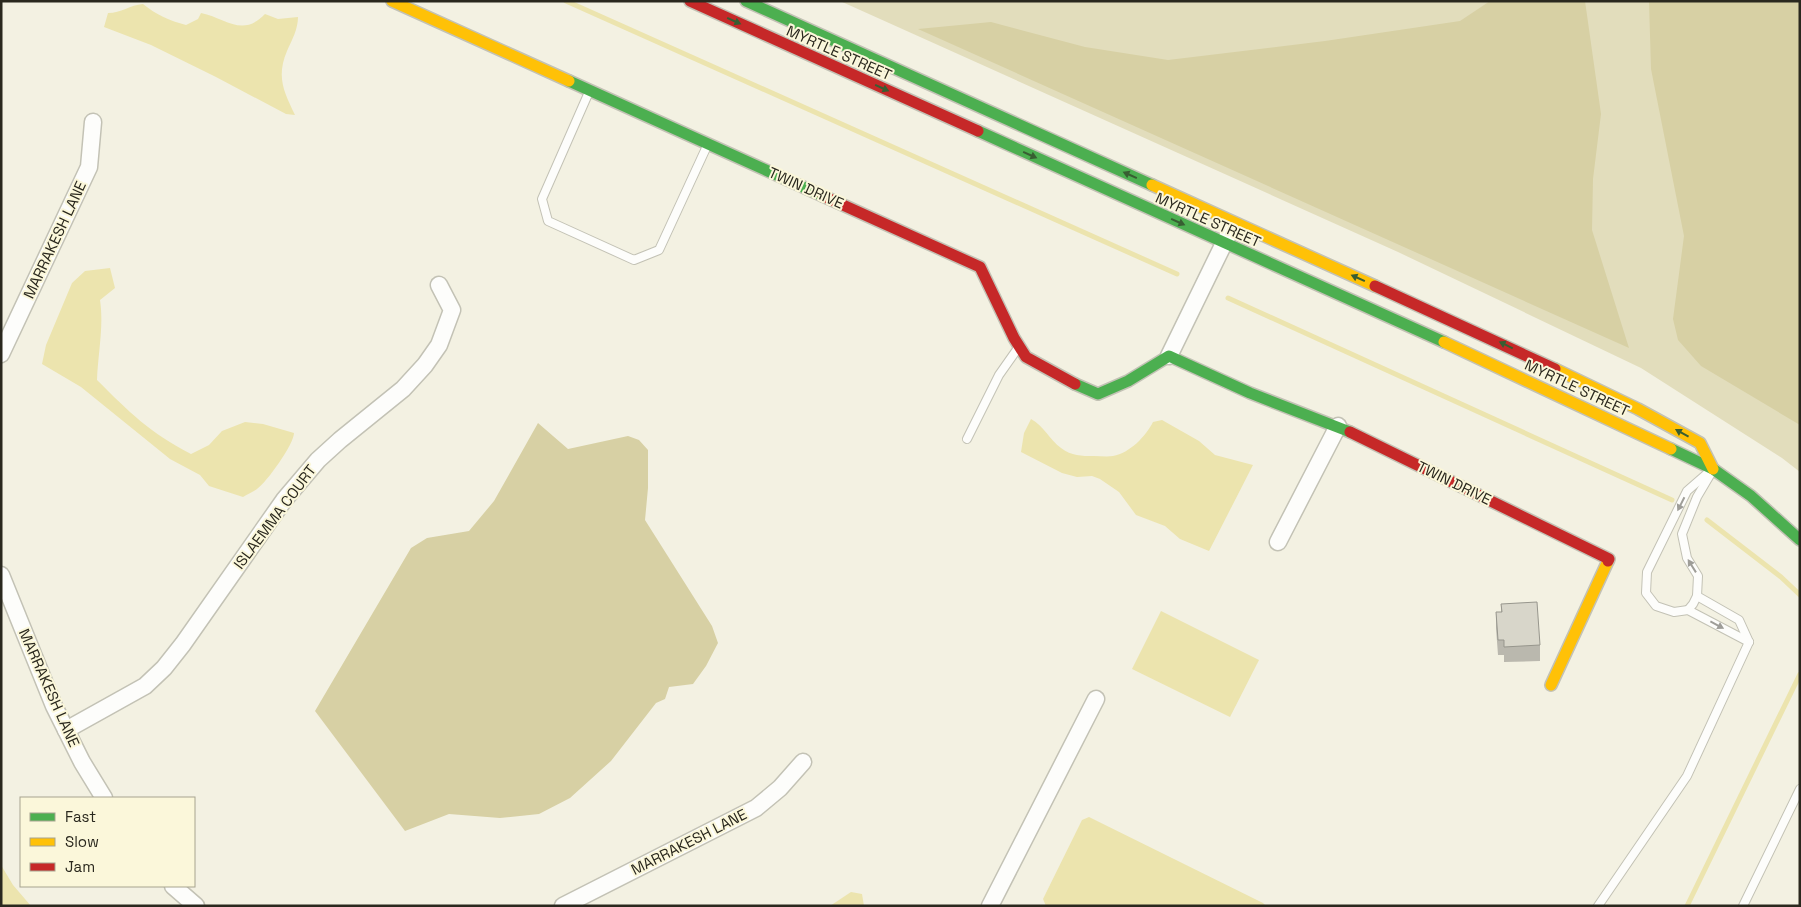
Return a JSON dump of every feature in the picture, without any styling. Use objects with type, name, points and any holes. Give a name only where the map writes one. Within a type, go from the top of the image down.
[{"type":"street","name":"TWIN DRIVE","points":[[392,1],[980,267],[1026,357],[1066,380],[1098,394],[1128,381],[1169,356],[1250,393],[1338,426],[1609,559],[1551,685]]},
{"type":"street","name":"MYRTLE STREET","points":[[690,1],[1449,344],[1713,469],[1751,496],[1800,540]]},
{"type":"street","name":"MYRTLE STREET","points":[[746,1],[1466,327],[1638,409],[1700,443],[1713,469]]},
{"type":"street","name":"MARRAKESH LANE","points":[[1,354],[89,167],[93,122]]},
{"type":"street","points":[[1169,356],[1234,222]]},
{"type":"street","name":"ISLAEMMA COURT","points":[[66,730],[146,686],[164,668],[183,644],[284,500],[318,460],[403,388],[425,366],[439,344],[452,310],[439,285]]},
{"type":"street","points":[[1278,542],[1338,426]]},
{"type":"street","name":"MARRAKESH LANE","points":[[1,575],[54,706],[82,762],[103,797]]},
{"type":"street","points":[[990,906],[1096,699]]},
{"type":"street","name":"MARRAKESH LANE","points":[[563,906],[756,808],[780,788],[803,762]]},
{"type":"street","points":[[174,887],[196,906]]},
{"type":"lane","points":[[590,91],[542,199],[548,221],[634,260],[659,250],[708,144]]},
{"type":"lane","points":[[967,439],[999,375],[1020,346]]},
{"type":"lane","points":[[1688,610],[1697,596],[1698,576],[1687,558],[1682,534],[1697,497],[1713,469]]},
{"type":"lane","points":[[1713,469],[1687,491],[1647,572],[1646,592],[1656,606],[1674,612],[1688,610],[1749,642]]},
{"type":"lane","points":[[1598,906],[1687,776],[1749,642],[1739,620],[1697,596]]},
{"type":"lane","points":[[1742,906],[1800,789]]},
{"type":"shaded area","points":[[840,1],[1800,1],[1800,472],[1782,458],[1641,368],[1398,252]]},
{"type":"shaded area","points":[[1490,1],[1585,1],[1601,114],[1593,179],[1592,230],[1629,348],[918,29],[991,22],[1085,47],[1168,60],[1325,41],[1460,21]]},
{"type":"shaded area","points":[[1649,1],[1800,1],[1800,425],[1701,366],[1678,340],[1673,319],[1684,236],[1651,69]]},
{"type":"shaded area","points":[[143,4],[163,17],[186,25],[198,19],[201,13],[241,26],[257,21],[265,14],[278,19],[298,17],[296,30],[282,69],[283,84],[295,115],[286,114],[151,45],[104,27],[108,13]]},
{"type":"shaded area","points":[[110,268],[115,288],[100,300],[101,330],[97,380],[152,430],[191,454],[209,445],[222,431],[245,422],[263,424],[294,433],[290,445],[279,462],[267,479],[255,490],[243,497],[209,486],[200,475],[170,459],[81,387],[42,364],[46,345],[72,283],[85,271]]},
{"type":"shaded area","points":[[1031,419],[1061,448],[1077,455],[1113,456],[1119,454],[1137,443],[1153,422],[1162,420],[1199,441],[1215,455],[1253,465],[1209,551],[1180,539],[1165,526],[1136,515],[1119,492],[1100,479],[1092,476],[1077,477],[1062,473],[1021,452],[1024,433]]},
{"type":"shaded area","points":[[538,423],[568,449],[628,436],[639,440],[648,450],[648,488],[645,520],[712,626],[718,643],[706,666],[693,684],[669,687],[665,699],[656,703],[611,761],[570,798],[539,814],[500,818],[449,814],[405,831],[315,711],[411,548],[427,538],[469,531],[494,501]]},
{"type":"shaded area","points":[[1161,611],[1259,660],[1230,717],[1132,669]]},
{"type":"shaded area","points":[[1089,817],[1266,906],[1046,906],[1043,899],[1082,820]]},
{"type":"shaded area","points":[[1,865],[13,885],[31,906],[1,906]]},
{"type":"shaded area","points":[[851,892],[862,894],[864,906],[830,906]]},
{"type":"building","points":[[1537,602],[1540,645],[1504,647],[1504,640],[1498,640],[1496,612],[1502,612],[1501,604]]},
{"type":"waterway","points":[[566,1],[1177,274]]},
{"type":"waterway","points":[[1228,298],[1672,500]]},
{"type":"waterway","points":[[1707,520],[1781,577],[1800,595]]},
{"type":"waterway","points":[[1687,906],[1800,674]]},
{"type":"traffic: fast","points":[[746,1],[1152,185]]},
{"type":"traffic: fast","points":[[569,81],[823,196]]},
{"type":"traffic: fast","points":[[978,131],[1444,342]]},
{"type":"traffic: fast","points":[[1075,384],[1098,394],[1128,381],[1169,356],[1250,393],[1350,432]]},
{"type":"traffic: fast","points":[[1671,449],[1713,469],[1751,496],[1800,540]]},
{"type":"traffic: slow","points":[[392,1],[569,81]]},
{"type":"traffic: slow","points":[[1152,185],[1375,286]]},
{"type":"traffic: slow","points":[[1444,342],[1671,449]]},
{"type":"traffic: slow","points":[[1555,369],[1638,409],[1700,443],[1713,469]]},
{"type":"traffic: slow","points":[[1551,685],[1608,561]]},
{"type":"traffic: jam","points":[[690,1],[978,131]]},
{"type":"traffic: jam","points":[[823,196],[980,267],[1014,338],[1026,357],[1075,384]]},
{"type":"traffic: jam","points":[[1375,286],[1555,369]]},
{"type":"traffic: jam","points":[[1350,432],[1609,559],[1608,561]]}]
